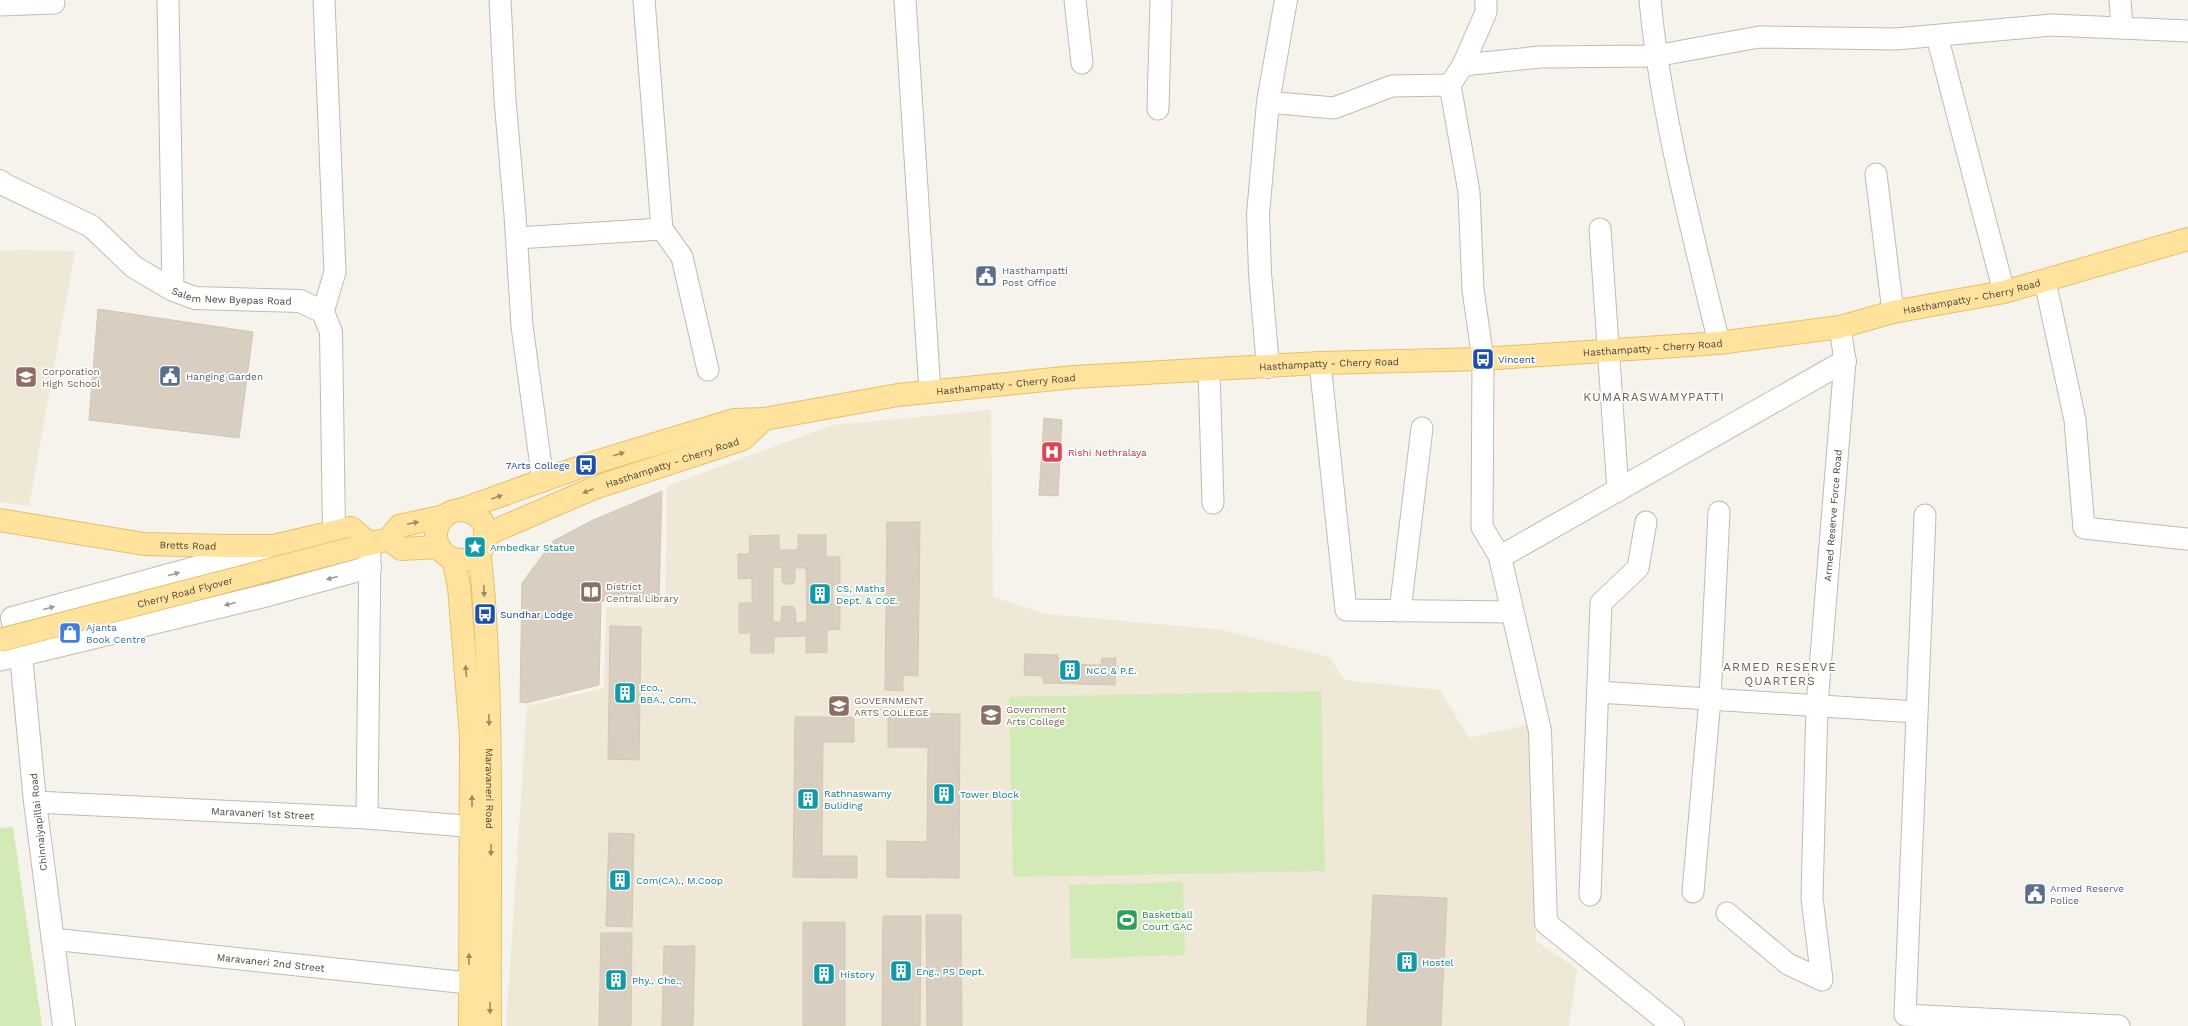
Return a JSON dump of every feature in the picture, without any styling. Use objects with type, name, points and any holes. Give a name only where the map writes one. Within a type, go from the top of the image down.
[{"type":"main road","name":"Hasthampatty - Cherry Road","points":[[482,544],[594,488],[743,439],[764,419],[898,395],[1074,377],[1320,363],[1483,359],[1719,343],[1840,327],[1893,312],[2004,292],[2188,238]]},
{"type":"main road","points":[[370,544],[399,526],[452,513],[586,465],[734,420],[764,419]]},
{"type":"main road","points":[[370,544],[401,549],[446,553],[466,560],[482,544],[484,527],[475,515],[452,513]]},
{"type":"main road","points":[[446,553],[436,539],[436,530],[452,513]]},
{"type":"main road","name":"Bretts Road","points":[[0,520],[144,544],[273,546],[351,528],[370,544]]},
{"type":"main road","name":"Cherry Road Flyover","points":[[0,640],[370,544]]},
{"type":"main road","name":"Maravaneri Road","points":[[470,1026],[479,984],[484,606],[482,544]]},
{"type":"main road","name":"Maravaneri Road","points":[[446,553],[459,587],[471,736],[482,828]]},
{"type":"main road","name":"Maravaneri Road","points":[[479,984],[490,1026]]},
{"type":"street","points":[[168,0],[173,290]]},
{"type":"street","points":[[324,0],[335,272],[323,312],[331,332],[334,531]]},
{"type":"street","points":[[500,0],[505,100],[517,238],[522,326],[543,481]]},
{"type":"street","points":[[644,0],[662,229],[682,257],[708,370]]},
{"type":"street","points":[[905,0],[930,392]]},
{"type":"street","points":[[1075,0],[1082,63]]},
{"type":"street","points":[[1158,109],[1161,0]]},
{"type":"street","points":[[1268,367],[1260,273],[1258,214],[1268,102],[1286,0]]},
{"type":"street","points":[[1486,0],[1486,12],[1463,64],[1450,84],[1469,192],[1473,290],[1483,359],[1482,527],[1500,557],[1540,731],[1546,923],[1673,1026]]},
{"type":"street","points":[[1650,0],[1655,56],[1692,230],[1719,343]]},
{"type":"street","points":[[2120,0],[2122,28]]},
{"type":"street","points":[[0,4],[54,3]]},
{"type":"street","points":[[1463,64],[1540,57],[1655,56],[1759,37],[1896,39],[2052,25],[2188,31]]},
{"type":"street","points":[[1937,36],[2004,292]]},
{"type":"street","points":[[1268,102],[1334,108],[1392,86],[1450,84]]},
{"type":"street","points":[[1876,174],[1893,312]]},
{"type":"street","name":"Salem New Byepas Road","points":[[0,181],[5,185],[91,226],[134,267],[173,290],[195,298],[300,301],[323,312]]},
{"type":"street","points":[[517,238],[662,229]]},
{"type":"street","points":[[1600,230],[1618,491]]},
{"type":"street","points":[[2045,281],[2075,420],[2084,528],[2187,539]]},
{"type":"street","name":"Armed Reserve Force Road","points":[[1727,913],[1788,964],[1822,980],[1812,898],[1817,705],[1845,361],[1840,327]]},
{"type":"street","points":[[1500,557],[1845,361]]},
{"type":"street","points":[[1320,363],[1346,610],[1512,612]]},
{"type":"street","points":[[1209,370],[1213,502]]},
{"type":"street","points":[[1400,611],[1422,428]]},
{"type":"street","points":[[1693,892],[1710,699],[1719,512]]},
{"type":"street","points":[[1925,515],[1905,1015],[2119,1026]]},
{"type":"street","points":[[1590,895],[1601,603],[1638,568],[1646,522]]},
{"type":"street","points":[[367,818],[370,544]]},
{"type":"street","points":[[6,620],[273,546]]},
{"type":"street","points":[[0,660],[268,595],[370,567]]},
{"type":"street","name":"Chinnaiyapillai Road","points":[[6,620],[22,655],[34,802],[64,1026]]},
{"type":"street","points":[[1598,692],[1916,712]]},
{"type":"street","name":"Maravaneri 1st Street","points":[[34,802],[367,818],[482,828]]},
{"type":"street","name":"Maravaneri 2nd Street","points":[[52,939],[479,984]]},
{"type":"shaded area","name":"Corporation High School","points":[[0,250],[75,251],[29,506],[0,502]]},
{"type":"shaded area","name":"Government Arts College","points":[[991,410],[993,597],[1046,614],[1223,630],[1329,657],[1345,680],[1440,690],[1469,738],[1530,724],[1536,941],[1577,969],[1569,1026],[506,1026],[527,706],[604,688],[606,607],[665,608],[667,486],[833,425]]},
{"type":"green space","points":[[1321,691],[1325,871],[1013,877],[1009,697]]},
{"type":"green space","points":[[13,827],[42,1026],[0,1026],[0,828]]},
{"type":"green space","name":"Basketball Court GAC","points":[[1183,882],[1185,955],[1071,959],[1069,885]]},
{"type":"building","name":"Hanging Garden","points":[[98,309],[253,332],[239,438],[89,420]]},
{"type":"building","points":[[1044,418],[1062,420],[1058,496],[1039,495]]},
{"type":"building","name":"District Central Library","points":[[662,491],[659,601],[601,601],[599,685],[526,703],[520,702],[522,583],[553,541],[591,521]]},
{"type":"building","points":[[887,522],[920,522],[918,676],[903,675],[903,691],[885,690]]},
{"type":"building","name":"CS, Maths Dept. & COE.","points":[[779,535],[779,550],[798,550],[798,535],[826,535],[826,557],[840,557],[840,585],[833,585],[833,605],[840,605],[840,629],[827,630],[827,652],[806,653],[806,636],[774,637],[774,653],[751,653],[751,633],[739,633],[739,603],[752,603],[752,578],[738,579],[738,554],[750,554],[749,536]],"holes":[[[782,567],[782,582],[785,584],[793,584],[795,581],[795,568],[806,568],[807,622],[796,623],[795,610],[793,607],[785,606],[782,607],[781,622],[773,622],[773,568]]]},
{"type":"building","name":"Eco., BBA., Com.,","points":[[610,626],[641,627],[639,760],[608,759]]},
{"type":"building","name":"NCC & P.E.","points":[[1025,654],[1058,655],[1058,664],[1101,665],[1102,658],[1116,658],[1115,685],[1044,683],[1042,676],[1024,675]]},
{"type":"building","name":"Tower Block","points":[[888,713],[960,714],[959,878],[887,877],[887,841],[927,842],[928,747],[888,747]]},
{"type":"building","name":"Rathnaswamy Buliding","points":[[795,717],[854,717],[854,742],[823,742],[822,856],[857,856],[857,878],[793,877]]},
{"type":"building","name":"Com(CA)., M.Coop","points":[[609,833],[634,834],[632,927],[606,926]]},
{"type":"building","name":"Hostel","points":[[1373,895],[1447,898],[1441,1026],[1367,1026]]},
{"type":"building","points":[[926,915],[961,915],[962,1026],[927,1026]]},
{"type":"building","name":"Eng., PS Dept.","points":[[883,916],[921,916],[920,1026],[882,1026]]},
{"type":"building","name":"History","points":[[803,922],[845,922],[845,1026],[803,1026]]},
{"type":"building","name":"Phy., Che.,","points":[[601,933],[632,933],[631,1026],[599,1026]]},
{"type":"building","points":[[664,946],[695,946],[693,1026],[662,1026]]},
{"type":"place","name":"Hasthampatti Post Office","points":[[986,276]]},
{"type":"place","name":"Vincent","points":[[1483,359]]},
{"type":"place","name":"Hanging Garden","points":[[170,376]]},
{"type":"place","name":"Corporation High School","points":[[26,377]]},
{"type":"place","name":"Rishi Nethralaya","points":[[1052,452]]},
{"type":"place","name":"7Arts College","points":[[586,465]]},
{"type":"place","name":"Ambedkar Statue","points":[[475,547]]},
{"type":"place","name":"District Central Library","points":[[591,592]]},
{"type":"place","name":"CS, Maths Dept. & COE.","points":[[820,594]]},
{"type":"place","name":"Sundhar Lodge","points":[[485,614]]},
{"type":"place","name":"Ajanta Book Centre","points":[[70,633]]},
{"type":"place","name":"NCC & P.E.","points":[[1070,670]]},
{"type":"place","name":"Eco., BBA., Com.,","points":[[625,693]]},
{"type":"place","name":"GOVERNMENT ARTS COLLEGE","points":[[839,706]]},
{"type":"place","name":"Government Arts College","points":[[991,715]]},
{"type":"place","name":"Tower Block","points":[[944,794]]},
{"type":"place","name":"Rathnaswamy Buliding","points":[[808,799]]},
{"type":"place","name":"Com(CA)., M.Coop","points":[[620,880]]},
{"type":"place","name":"Armed Reserve Police","points":[[2035,894]]},
{"type":"place","name":"Basketball Court GAC","points":[[1127,920]]},
{"type":"place","name":"Hostel","points":[[1407,962]]},
{"type":"place","name":"Eng., PS Dept.","points":[[901,971]]},
{"type":"place","name":"History","points":[[824,974]]},
{"type":"place","name":"Phy., Che.,","points":[[616,980]]},
{"type":"district","name":"KUMARASWAMYPATTI","points":[[1654,397]]},
{"type":"district","name":"ARMED RESERVE QUARTERS","points":[[1780,674]]}]
